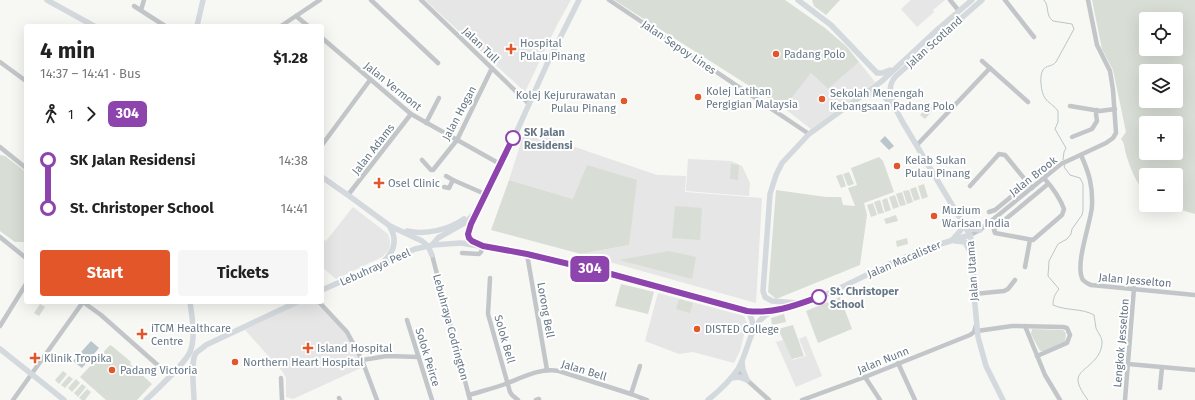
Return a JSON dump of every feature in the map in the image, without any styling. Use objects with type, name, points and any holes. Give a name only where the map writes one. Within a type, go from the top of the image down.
[{"type":"main road","points":[[47,0],[90,24]]},
{"type":"main road","points":[[197,24],[203,0]]},
{"type":"main road","points":[[483,246],[470,239],[468,234],[471,224],[579,0]]},
{"type":"main road","points":[[798,0],[831,25],[877,73],[894,69]]},
{"type":"main road","name":"Jalan Scotland","points":[[857,100],[882,81],[959,10],[972,0]]},
{"type":"main road","name":"Jalan Scotland","points":[[890,87],[896,76],[982,0]]},
{"type":"main road","name":"Jalan Utama","points":[[890,87],[890,96],[902,121],[970,235],[972,244],[977,331],[986,366],[1003,400]]},
{"type":"main road","points":[[801,303],[769,300],[765,297],[764,288],[771,189],[776,175],[782,163],[809,134],[857,100],[879,92],[895,106]]},
{"type":"main road","points":[[324,178],[396,230],[417,237],[430,246],[438,238],[466,222],[475,214],[481,204]]},
{"type":"main road","points":[[396,230],[423,232],[448,227],[463,220],[481,204]]},
{"type":"main road","points":[[953,240],[961,230],[963,223],[970,228],[980,230],[972,244]]},
{"type":"main road","points":[[383,262],[390,255],[394,247],[394,235],[390,226]]},
{"type":"main road","name":"Jalan Macalister","points":[[430,246],[447,243],[461,243],[527,254],[611,274],[747,311],[761,313],[774,311],[826,294],[911,255],[945,242],[970,235]]},
{"type":"main road","points":[[945,242],[965,242],[972,256]]},
{"type":"main road","points":[[415,249],[423,250],[432,255],[435,249],[447,243]]},
{"type":"main road","name":"Lebuhraya Peel","points":[[324,289],[383,262],[415,249],[430,246]]},
{"type":"main road","name":"Lebuhraya Codrington","points":[[430,246],[432,255]]},
{"type":"main road","points":[[146,400],[170,376],[190,352],[193,339],[190,304]]},
{"type":"main road","points":[[194,400],[193,364],[195,354],[206,345],[293,304]]},
{"type":"main road","points":[[747,311],[753,320],[752,334]]},
{"type":"main road","points":[[708,400],[737,371],[742,362],[752,334],[761,319],[774,311]]},
{"type":"main road","points":[[193,339],[198,345],[206,345]]},
{"type":"main road","points":[[0,349],[64,400]]},
{"type":"main road","points":[[180,365],[188,359],[193,364]]},
{"type":"main road","points":[[742,362],[747,380]]},
{"type":"main road","points":[[731,378],[739,377],[747,380]]},
{"type":"street","points":[[141,10],[144,0]]},
{"type":"street","points":[[284,24],[320,0]]},
{"type":"street","points":[[371,0],[438,63]]},
{"type":"street","name":"Jalan Tull","points":[[421,0],[528,104]]},
{"type":"street","name":"Jalan Sepoy Lines","points":[[609,0],[809,134]]},
{"type":"street","points":[[950,0],[959,10]]},
{"type":"street","points":[[1005,0],[1034,37]]},
{"type":"street","name":"Jalan Brook","points":[[970,235],[980,230],[1061,164],[1106,143],[1113,138],[1116,133],[1115,109],[1110,71],[1097,45],[1088,0]]},
{"type":"street","points":[[134,6],[162,24]]},
{"type":"street","points":[[296,16],[306,24]]},
{"type":"street","name":"Jalan Vermont","points":[[324,40],[411,114],[500,164]]},
{"type":"street","points":[[982,61],[1028,102]]},
{"type":"street","points":[[0,62],[24,80]]},
{"type":"street","name":"Jalan Hogan","points":[[422,160],[431,170],[433,170],[456,140],[492,68]]},
{"type":"street","points":[[917,145],[990,68]]},
{"type":"street","points":[[324,142],[370,80]]},
{"type":"street","points":[[426,122],[439,98]]},
{"type":"street","points":[[1070,106],[1097,110],[1115,109]]},
{"type":"street","points":[[1072,137],[1093,128],[1097,121],[1097,110]]},
{"type":"street","name":"Jalan Adams","points":[[348,195],[411,114]]},
{"type":"street","points":[[0,147],[24,166]]},
{"type":"street","points":[[970,186],[999,154],[1002,154],[1005,155],[1032,188]]},
{"type":"street","name":"Jalan Jesselton","points":[[1081,155],[1092,184],[1091,214],[1083,245],[1081,266],[1083,280],[1091,285],[1195,294]]},
{"type":"street","points":[[446,176],[485,194]]},
{"type":"street","points":[[1044,178],[1060,200],[1064,210],[1062,215],[1035,238],[1030,240],[996,234],[994,232],[996,227],[1048,184]]},
{"type":"street","points":[[444,187],[449,188],[454,180]]},
{"type":"street","points":[[989,212],[995,210],[1028,183]]},
{"type":"street","points":[[0,237],[24,256]]},
{"type":"street","points":[[1026,267],[1030,240]]},
{"type":"street","points":[[462,254],[478,254],[481,252],[483,246]]},
{"type":"street","name":"Lorong Bell","points":[[527,254],[547,370]]},
{"type":"street","name":"Lebuhraya Codrington","points":[[432,255],[470,397]]},
{"type":"street","name":"Solok Bell","points":[[490,278],[488,314],[512,395],[518,400]]},
{"type":"street","points":[[974,294],[1004,291],[1008,289],[1015,280]]},
{"type":"street","points":[[0,326],[24,287]]},
{"type":"street","name":"Lengkok Jesselton","points":[[1125,400],[1134,288]]},
{"type":"street","points":[[13,400],[82,304]]},
{"type":"street","points":[[86,304],[170,376]]},
{"type":"street","points":[[321,304],[347,332],[362,360],[377,400]]},
{"type":"street","name":"Solok Peirce","points":[[407,320],[432,400]]},
{"type":"street","points":[[970,335],[977,331],[1006,326],[1067,328],[1070,338],[1067,343],[1037,356]]},
{"type":"street","points":[[1025,326],[1045,375],[1060,400]]},
{"type":"street","points":[[970,335],[977,331]]},
{"type":"street","name":"Jalan Nunn","points":[[802,400],[865,377],[970,335]]},
{"type":"street","points":[[362,360],[387,356],[419,357]]},
{"type":"street","points":[[898,363],[915,400]]},
{"type":"street","points":[[1128,364],[1195,370]]},
{"type":"street","points":[[631,394],[640,366]]},
{"type":"street","points":[[1160,388],[1162,367]]},
{"type":"street","name":"Jalan Bell","points":[[470,397],[528,374],[547,370],[559,371],[646,400]]},
{"type":"street","points":[[737,371],[769,400]]},
{"type":"street","points":[[865,377],[880,400]]},
{"type":"street","points":[[281,378],[282,400]]},
{"type":"shaded area","name":"Hospital Pulau Pinang","points":[[425,0],[571,0],[557,25],[525,92]]},
{"type":"shaded area","name":"Padang Polo","points":[[614,0],[785,0],[825,28],[847,47],[859,62],[828,89],[811,73],[784,108]]},
{"type":"shaded area","points":[[812,0],[840,0],[826,15],[814,6]]},
{"type":"shaded area","points":[[911,0],[945,0],[917,27],[901,9]]},
{"type":"shaded area","points":[[1092,0],[1195,0],[1195,214],[1183,211],[1183,168],[1139,168],[1139,184],[1136,180],[1129,165],[1124,144],[1121,139],[1126,132],[1113,70],[1102,49]]},
{"type":"shaded area","name":"Sekolah Menengah Kebangsaan Padang Polo","points":[[859,62],[875,82],[811,129],[784,108],[811,73],[828,89]]},
{"type":"shaded area","points":[[930,104],[935,108],[925,119],[920,115]]},
{"type":"shaded area","points":[[525,130],[657,175],[686,176],[685,192],[762,198],[756,303],[581,254],[629,245],[573,199],[509,180]]},
{"type":"shaded area","points":[[885,136],[894,146],[889,150],[880,141]]},
{"type":"shaded area","points":[[0,155],[5,156],[24,170],[24,242],[15,242],[0,231]]},
{"type":"shaded area","points":[[879,157],[883,161],[894,192],[864,203],[867,215],[860,265],[776,299],[768,292],[776,190],[826,197],[841,197],[843,205],[855,206],[848,188],[857,185],[851,168]]},
{"type":"shaded area","points":[[688,159],[731,161],[742,166],[750,183],[749,196],[686,191]]},
{"type":"shaded area","points":[[731,164],[739,165],[738,180],[730,179]]},
{"type":"shaded area","points":[[587,165],[637,180],[629,245],[581,254],[491,230],[509,180],[573,199]]},
{"type":"shaded area","points":[[849,172],[854,184],[848,186],[843,174]]},
{"type":"shaded area","points":[[842,174],[846,186],[841,188],[836,176]]},
{"type":"shaded area","points":[[924,184],[928,197],[922,199],[918,186]]},
{"type":"shaded area","points":[[916,187],[920,199],[914,201],[910,189]]},
{"type":"shaded area","points":[[909,190],[913,202],[907,204],[903,191]]},
{"type":"shaded area","points":[[902,192],[906,205],[900,206],[896,194]]},
{"type":"shaded area","points":[[895,195],[899,207],[893,209],[889,197]]},
{"type":"shaded area","points":[[887,198],[891,210],[885,212],[882,200]]},
{"type":"shaded area","points":[[880,200],[884,213],[878,214],[874,202]]},
{"type":"shaded area","points":[[873,203],[877,215],[871,217],[867,205]]},
{"type":"shaded area","points":[[675,206],[702,208],[700,240],[672,238]]},
{"type":"shaded area","points":[[353,207],[388,234],[390,246],[388,251],[382,257],[336,279],[324,269],[324,240],[326,241]]},
{"type":"shaded area","points":[[896,215],[898,221],[886,224],[884,219]]},
{"type":"shaded area","points":[[907,238],[908,244],[897,247],[896,241]]},
{"type":"shaded area","points":[[669,251],[696,257],[692,279],[619,260]]},
{"type":"shaded area","points":[[621,284],[654,292],[648,314],[615,306]]},
{"type":"shaded area","name":"DISTED College","points":[[658,293],[744,316],[747,323],[740,351],[734,363],[693,352],[679,354],[645,341]]},
{"type":"shaded area","points":[[840,297],[852,329],[818,343],[806,311]]},
{"type":"shaded area","points":[[679,299],[693,303],[690,313],[676,309]]},
{"type":"shaded area","points":[[40,304],[45,307],[39,316],[34,313]]},
{"type":"shaded area","name":"Island Hospital","points":[[296,304],[319,304],[344,329],[363,367],[293,399],[286,397],[286,378],[282,371],[245,330]]},
{"type":"shaded area","points":[[784,314],[786,322],[772,325],[771,318]]},
{"type":"shaded area","points":[[793,325],[804,356],[792,359],[778,329]]},
{"type":"shaded area","points":[[1032,329],[1063,330],[1066,333],[1065,342],[1044,351],[1040,351],[1031,334]]},
{"type":"shaded area","points":[[806,336],[822,376],[796,387],[776,342],[783,340],[793,360],[806,356],[799,339]]},
{"type":"shaded area","points":[[91,341],[99,348],[82,368],[73,361]]},
{"type":"shaded area","name":"Padang Victoria","points":[[110,345],[131,362],[130,364],[152,384],[137,400],[106,400],[80,377]]},
{"type":"shaded area","points":[[63,371],[67,374],[59,384],[55,380]]},
{"type":"shaded area","points":[[69,376],[73,379],[65,388],[61,385]]},
{"type":"shaded area","points":[[76,379],[80,383],[72,392],[68,388]]},
{"type":"shaded area","points":[[82,384],[86,387],[78,397],[74,393]]},
{"type":"shaded area","points":[[87,389],[91,392],[85,400],[82,400],[79,398]]},
{"type":"waterway","points":[[1044,0],[1047,5],[1048,14],[1053,21],[1072,24],[1074,29],[1056,62],[1053,65],[1044,68],[1041,76],[1042,92],[1046,100],[1058,111],[1058,122],[1055,129],[1066,148],[1063,160]]},
{"type":"waterway","points":[[1065,165],[1064,167],[1070,175],[1080,178],[1083,184],[1083,210],[1082,215],[1072,229],[1071,234],[1067,239],[1058,244],[1049,261],[1048,276],[1059,289],[1054,296],[1053,305],[1084,311],[1094,315],[1096,328],[1102,340],[1101,349],[1094,360],[1081,372],[1078,380],[1080,388],[1088,400]]},
{"type":"bus line","name":"304","points":[[513,138],[471,224],[468,236],[472,241],[491,248],[527,254],[611,274],[643,284],[747,311],[761,313],[774,311],[819,297]]},
{"type":"place","name":"Hospital Pulau Pinang","points":[[511,49]]},
{"type":"place","name":"Padang Polo","points":[[776,54]]},
{"type":"place","name":"Kolej Latihan Pergigian Malaysia","points":[[698,97]]},
{"type":"place","name":"Sekolah Menengah Kebangsaan Padang Polo","points":[[822,99]]},
{"type":"place","name":"Kolej Kejururawatan Pulau Pinang","points":[[624,101]]},
{"type":"place","name":"SK Jalan Residensi","points":[[513,138]]},
{"type":"place","name":"Kelab Sukan Pulau Pinang","points":[[897,166]]},
{"type":"place","name":"Osel Clinic","points":[[379,183]]},
{"type":"place","name":"Muzium Warisan India","points":[[934,216]]},
{"type":"place","name":"St. Christoper School","points":[[819,297]]},
{"type":"place","name":"DISTED College","points":[[697,329]]},
{"type":"place","name":"iTCM Healthcare Centre","points":[[142,334]]},
{"type":"place","name":"Island Hospital","points":[[308,348]]},
{"type":"place","name":"Klinik Tropika","points":[[35,358]]},
{"type":"place","name":"Northern Heart Hospital","points":[[235,362]]},
{"type":"place","name":"Padang Victoria","points":[[112,370]]}]
